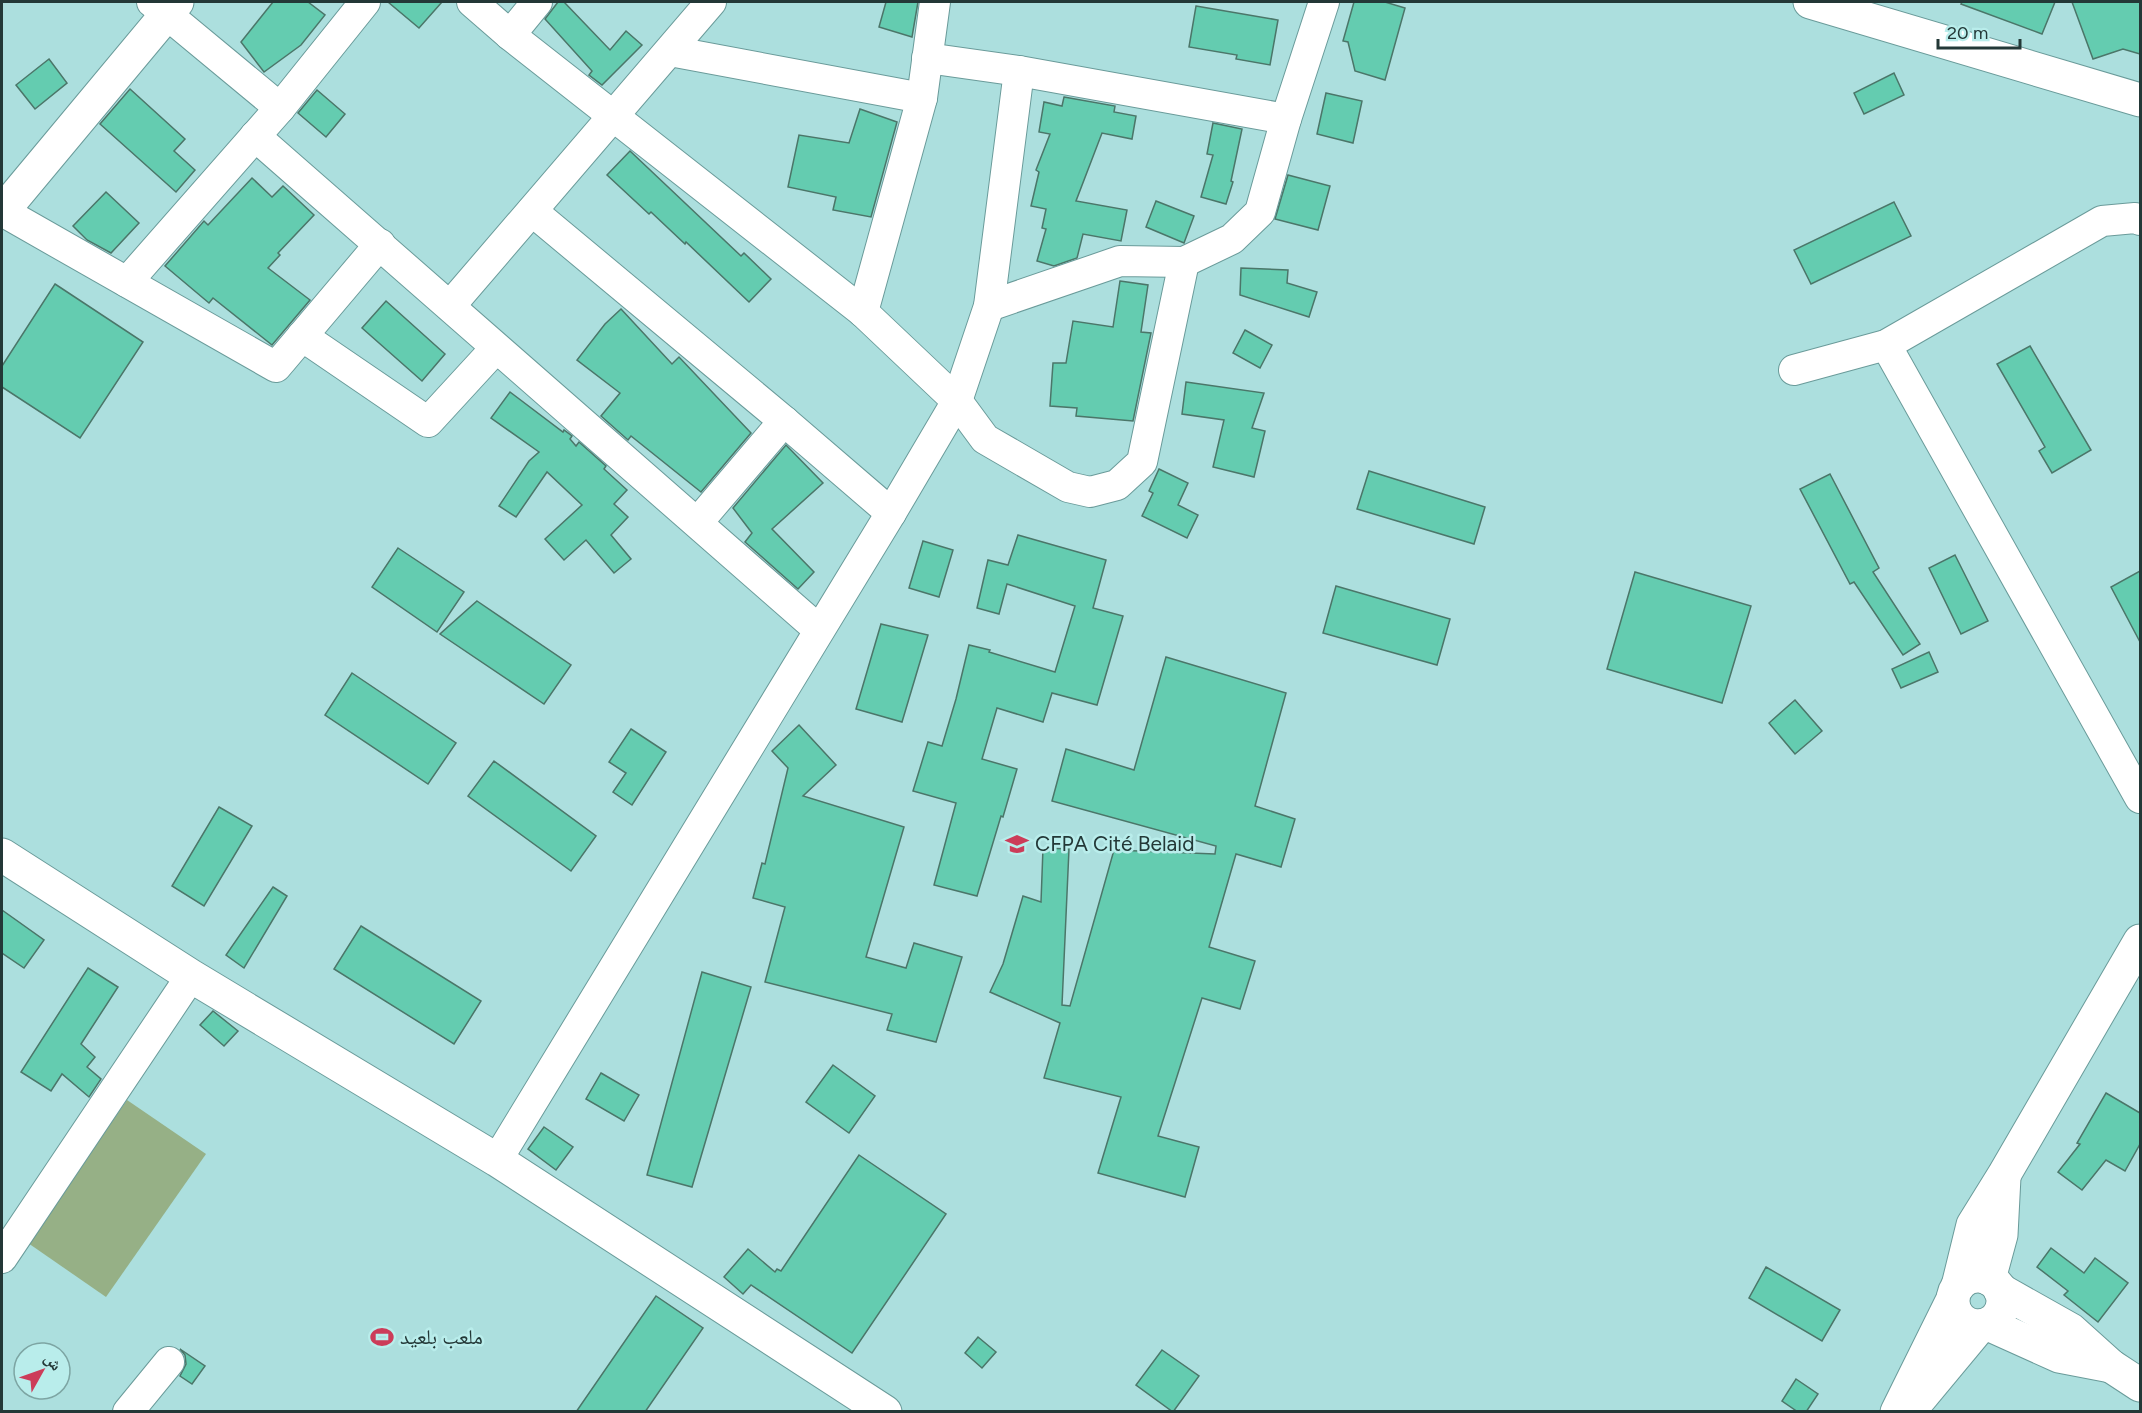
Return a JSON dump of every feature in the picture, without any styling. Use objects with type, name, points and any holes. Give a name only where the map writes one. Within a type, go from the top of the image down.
[{"type":"street","points":[[127,282],[280,108],[365,2]]},
{"type":"street","points":[[472,2],[510,35],[863,312],[957,401],[985,438],[1068,487],[1090,492],[1117,485],[1142,462],[1184,262]]},
{"type":"street","points":[[510,35],[537,2]]},
{"type":"street","points":[[863,312],[922,98],[935,2]]},
{"type":"street","points":[[989,306],[1120,261],[1184,262],[1232,239],[1260,212],[1286,120],[1324,2]]},
{"type":"street","points":[[1810,2],[2140,100]]},
{"type":"street","points":[[280,108],[165,5],[2,212],[276,367],[380,244]]},
{"type":"street","points":[[450,306],[670,51],[698,6]]},
{"type":"street","points":[[670,51],[922,98]]},
{"type":"street","points":[[927,58],[1019,71],[1286,120]]},
{"type":"street","points":[[497,1160],[957,401],[989,306],[1019,71]]},
{"type":"street","points":[[255,136],[819,630]]},
{"type":"street","points":[[532,211],[891,513]]},
{"type":"street","points":[[1794,370],[1886,345],[2102,221],[2134,218],[2140,220]]},
{"type":"street","points":[[302,336],[428,422],[496,348]]},
{"type":"street","points":[[1886,345],[2140,798]]},
{"type":"street","points":[[698,522],[784,421]]},
{"type":"street","points":[[2,855],[191,976],[497,1160],[885,1412]]},
{"type":"street","points":[[2111,1366],[2059,1356],[1984,1325],[1972,1325],[1958,1317],[1955,1293],[1973,1225],[2140,941]]},
{"type":"street","points":[[5,1248],[191,976]]},
{"type":"street","points":[[1909,1412],[1984,1325],[1999,1313],[2002,1306],[1995,1285],[2001,1236],[2004,1175]]},
{"type":"street","points":[[1897,1412],[1955,1293],[1963,1281],[1976,1276],[2071,1330],[2111,1366],[2140,1385]]},
{"type":"street","points":[[128,1412],[169,1362]]},
{"type":"green space","points":[[127,1100],[206,1154],[106,1297],[28,1243]]},
{"type":"building","points":[[273,2],[308,2],[325,15],[301,45],[264,72],[241,42]]},
{"type":"building","points":[[388,2],[442,2],[419,28]]},
{"type":"building","points":[[558,2],[564,2],[610,50],[626,31],[642,45],[602,85],[589,75],[592,71],[545,19]]},
{"type":"building","points":[[886,2],[918,2],[912,37],[879,27]]},
{"type":"building","points":[[1354,2],[1385,2],[1405,8],[1385,80],[1355,71],[1348,42],[1343,41]]},
{"type":"building","points":[[1962,2],[2055,2],[2042,34],[1961,4]]},
{"type":"building","points":[[2072,2],[2140,2],[2140,54],[2123,49],[2093,59]]},
{"type":"building","points":[[1196,6],[1278,20],[1270,65],[1236,59],[1237,55],[1189,47]]},
{"type":"building","points":[[49,59],[67,83],[35,109],[16,85]]},
{"type":"building","points":[[1894,73],[1904,95],[1864,114],[1854,93]]},
{"type":"building","points":[[130,89],[185,139],[174,151],[195,170],[176,192],[100,124]]},
{"type":"building","points":[[317,90],[345,114],[326,137],[298,113]]},
{"type":"building","points":[[1326,93],[1362,101],[1353,143],[1317,134]]},
{"type":"building","points":[[1064,97],[1115,106],[1114,112],[1136,116],[1132,139],[1102,133],[1076,201],[1127,210],[1121,241],[1083,234],[1077,258],[1054,266],[1037,261],[1046,229],[1042,228],[1046,209],[1031,206],[1039,172],[1036,170],[1050,134],[1039,132],[1044,102],[1062,106]]},
{"type":"building","points":[[860,109],[897,122],[871,217],[833,210],[836,197],[788,187],[799,135],[849,143]]},
{"type":"building","points":[[1213,123],[1242,129],[1231,181],[1233,182],[1226,204],[1201,197],[1213,155],[1207,154]]},
{"type":"building","points":[[630,151],[741,256],[744,253],[771,279],[749,302],[686,242],[685,244],[651,212],[649,214],[607,175]]},
{"type":"building","points":[[1288,175],[1330,186],[1318,230],[1275,219]]},
{"type":"building","points":[[252,178],[272,197],[283,186],[314,215],[278,253],[280,255],[268,268],[310,300],[272,345],[213,298],[209,303],[165,266],[204,221],[208,225]]},
{"type":"building","points":[[106,192],[139,223],[111,253],[87,240],[73,226]]},
{"type":"building","points":[[1156,201],[1194,216],[1184,243],[1146,227]]},
{"type":"building","points":[[1894,202],[1911,236],[1811,284],[1794,250]]},
{"type":"building","points":[[1241,268],[1288,270],[1287,283],[1317,292],[1309,317],[1240,295]]},
{"type":"building","points":[[1120,281],[1148,285],[1141,332],[1151,333],[1133,421],[1076,416],[1077,408],[1050,406],[1053,363],[1066,363],[1073,321],[1113,327]]},
{"type":"building","points":[[55,284],[143,342],[80,438],[2,387],[2,366]]},
{"type":"building","points":[[386,301],[445,354],[422,381],[362,328]]},
{"type":"building","points":[[621,309],[672,364],[679,357],[751,433],[701,492],[631,436],[628,440],[601,416],[620,393],[577,360],[605,324]]},
{"type":"building","points":[[1245,330],[1272,345],[1260,368],[1233,353]]},
{"type":"building","points":[[2030,346],[2091,450],[2052,473],[2039,451],[2045,447],[1997,364]]},
{"type":"building","points":[[1186,382],[1264,393],[1252,428],[1265,431],[1254,477],[1213,467],[1224,420],[1182,414]]},
{"type":"building","points":[[510,392],[563,432],[564,430],[572,436],[570,439],[576,446],[579,442],[606,466],[604,469],[627,490],[614,504],[628,517],[611,535],[631,559],[614,573],[586,540],[564,560],[545,539],[582,505],[547,472],[516,517],[499,506],[529,461],[539,452],[491,418]]},
{"type":"building","points":[[786,445],[823,483],[772,529],[814,572],[798,589],[745,542],[752,533],[733,508]]},
{"type":"building","points":[[1159,469],[1188,483],[1178,505],[1198,515],[1187,538],[1142,516],[1153,493],[1149,491]]},
{"type":"building","points":[[1369,471],[1485,507],[1474,544],[1357,509]]},
{"type":"building","points":[[1830,474],[1879,568],[1873,572],[1920,644],[1903,655],[1854,582],[1850,584],[1800,489]]},
{"type":"building","points":[[1018,535],[1106,560],[1093,608],[1123,616],[1097,705],[1052,693],[1043,722],[997,708],[982,759],[1017,769],[977,896],[934,885],[956,803],[913,791],[928,742],[942,746],[969,645],[1055,672],[1075,606],[1007,584],[999,614],[977,608],[988,560],[1008,565]]},
{"type":"building","points":[[923,541],[953,550],[939,597],[909,588]]},
{"type":"building","points":[[398,548],[464,592],[437,632],[372,587]]},
{"type":"building","points":[[1955,555],[1988,621],[1961,634],[1929,568]]},
{"type":"building","points":[[2140,571],[2140,642],[2111,587]]},
{"type":"building","points":[[1635,572],[1751,606],[1722,703],[1607,669]]},
{"type":"building","points":[[1336,586],[1450,619],[1437,665],[1323,633]]},
{"type":"building","points":[[477,601],[571,665],[544,704],[440,634]]},
{"type":"building","points":[[881,624],[928,635],[902,722],[856,709]]},
{"type":"building","points":[[1929,652],[1938,672],[1901,688],[1892,669]]},
{"type":"building","points":[[1166,657],[1286,693],[1255,806],[1295,819],[1281,867],[1236,854],[1209,947],[1255,961],[1240,1009],[1202,998],[1158,1136],[1199,1147],[1185,1197],[1098,1173],[1121,1097],[1044,1078],[1060,1023],[990,992],[1003,964],[1023,896],[1041,902],[1043,848],[1069,849],[1062,1005],[1070,1006],[1114,850],[1215,854],[1216,846],[1052,801],[1066,749],[1134,770]]},
{"type":"building","points":[[352,673],[456,743],[428,784],[325,715]]},
{"type":"building","points":[[1795,700],[1822,731],[1795,754],[1769,723]]},
{"type":"building","points":[[799,725],[836,765],[803,796],[904,827],[866,957],[906,968],[914,943],[962,957],[936,1042],[887,1030],[892,1014],[765,982],[785,907],[753,898],[762,863],[765,864],[788,768],[772,751]]},
{"type":"building","points":[[631,729],[666,752],[632,805],[613,792],[626,773],[609,762]]},
{"type":"building","points":[[494,761],[596,836],[571,871],[468,796]]},
{"type":"building","points":[[219,807],[252,826],[204,906],[172,886]]},
{"type":"building","points":[[273,887],[287,896],[244,968],[226,955]]},
{"type":"building","points":[[2,910],[44,940],[24,968],[2,953]]},
{"type":"building","points":[[361,926],[481,1001],[454,1044],[334,969]]},
{"type":"building","points":[[88,968],[118,987],[81,1044],[95,1057],[87,1067],[101,1079],[89,1097],[62,1074],[51,1091],[21,1072]]},
{"type":"building","points":[[702,972],[751,987],[692,1187],[647,1175]]},
{"type":"building","points":[[213,1011],[238,1031],[224,1046],[200,1025]]},
{"type":"building","points":[[833,1065],[875,1096],[849,1133],[806,1102]]},
{"type":"building","points":[[601,1073],[639,1095],[624,1121],[586,1099]]},
{"type":"building","points":[[2106,1093],[2140,1113],[2140,1144],[2125,1171],[2106,1160],[2082,1190],[2058,1172],[2080,1144],[2077,1143]]},
{"type":"building","points":[[544,1127],[573,1147],[556,1170],[528,1149]]},
{"type":"building","points":[[859,1155],[946,1214],[852,1353],[751,1285],[743,1294],[724,1277],[748,1249],[775,1272],[777,1269],[781,1271]]},
{"type":"building","points":[[2051,1248],[2084,1273],[2095,1258],[2128,1283],[2098,1322],[2064,1295],[2068,1291],[2037,1267]]},
{"type":"building","points":[[1766,1267],[1840,1310],[1822,1341],[1749,1298]]},
{"type":"building","points":[[656,1296],[703,1328],[645,1412],[576,1412]]},
{"type":"building","points":[[978,1337],[996,1352],[982,1368],[965,1353]]},
{"type":"building","points":[[180,1349],[205,1366],[192,1384],[180,1376],[186,1364],[185,1355]]},
{"type":"building","points":[[1162,1350],[1199,1376],[1173,1412],[1136,1385]]},
{"type":"building","points":[[1796,1379],[1818,1394],[1806,1412],[1798,1412],[1782,1401]]},
{"type":"place","name":"CFPA Cité Belaid","points":[[1017,844]]},
{"type":"place","name":"ملعب بلعيد","points":[[382,1337]]}]
